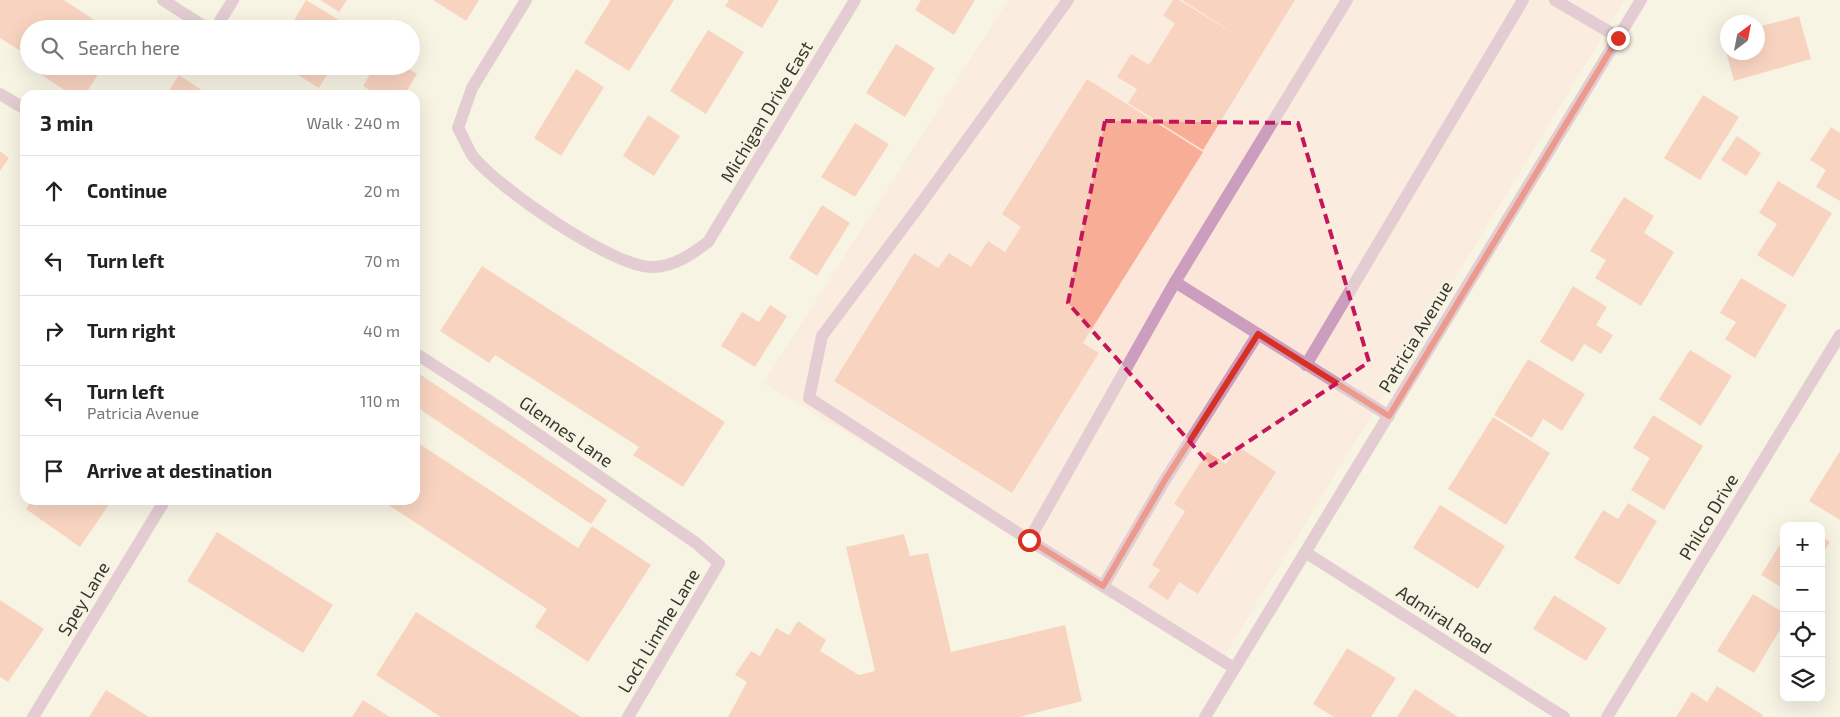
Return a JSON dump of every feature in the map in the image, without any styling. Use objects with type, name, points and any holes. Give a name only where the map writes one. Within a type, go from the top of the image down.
[{"type":"street","points":[[163,0],[194,20]]},
{"type":"street","points":[[221,20],[234,0]]},
{"type":"street","name":"Michigan Drive East","points":[[526,0],[472,88],[458,128],[473,155],[522,199],[566,230],[616,257],[653,268],[681,261],[708,242],[855,0]]},
{"type":"street","points":[[1068,0],[917,209],[822,336],[809,398],[1029,540],[1234,668]]},
{"type":"street","points":[[1029,540],[1175,282],[1347,0]]},
{"type":"street","points":[[1306,365],[1523,0]]},
{"type":"street","points":[[1555,0],[1618,38]]},
{"type":"street","name":"Patricia Avenue","points":[[1205,717],[1641,0]]},
{"type":"street","points":[[0,94],[20,107]]},
{"type":"street","points":[[1175,282],[1389,416]]},
{"type":"street","points":[[1103,586],[1165,480],[1258,334]]},
{"type":"street","name":"Philco Drive","points":[[1607,717],[1840,335]]},
{"type":"street","name":"Glennes Lane","points":[[420,356],[497,406],[696,543]]},
{"type":"street","name":"Spey Lane","points":[[33,717],[162,505]]},
{"type":"street","name":"Loch Linnhe Lane","points":[[628,717],[719,564],[696,543]]},
{"type":"street","name":"Admiral Road","points":[[1305,552],[1564,717]]},
{"type":"highlighted area","points":[[1105,121],[1298,123],[1369,362],[1211,466],[1068,303]]},
{"type":"shaded area","points":[[1008,0],[1625,0],[1224,657],[763,383]]},
{"type":"building","points":[[0,0],[64,0],[94,20],[20,20],[20,50],[0,38]]},
{"type":"building","points":[[306,0],[339,20],[294,20]]},
{"type":"building","points":[[320,0],[347,0],[339,12]]},
{"type":"building","points":[[433,0],[479,0],[466,21]]},
{"type":"building","points":[[611,0],[674,0],[629,71],[584,43]]},
{"type":"building","points":[[729,0],[779,0],[762,28],[725,6]]},
{"type":"building","points":[[921,0],[975,0],[954,35],[915,10]]},
{"type":"building","points":[[1173,0],[1179,0],[1238,36],[1182,0],[1295,0],[1203,150],[1128,103],[1137,89],[1117,77],[1131,54],[1149,65],[1175,23],[1163,16]]},
{"type":"building","points":[[1799,16],[1811,59],[1734,81],[1728,60],[1765,60],[1765,25]]},
{"type":"building","points":[[708,30],[744,52],[706,114],[670,91]]},
{"type":"building","points":[[896,44],[935,68],[905,117],[866,93]]},
{"type":"building","points":[[576,69],[604,87],[561,156],[534,138]]},
{"type":"building","points":[[42,75],[97,75],[88,90],[64,90]]},
{"type":"building","points":[[179,75],[202,90],[169,90]]},
{"type":"building","points":[[298,75],[327,75],[319,88]]},
{"type":"building","points":[[370,75],[416,75],[407,90],[369,90],[363,86]]},
{"type":"building","points":[[1087,79],[1203,152],[1083,343],[1099,353],[1012,493],[834,381],[914,253],[938,268],[949,253],[971,267],[988,241],[1005,252],[1021,227],[1002,214]]},
{"type":"building","points":[[1703,95],[1739,117],[1700,180],[1664,158]]},
{"type":"building","points":[[648,115],[680,136],[654,176],[623,156]]},
{"type":"building","points":[[855,123],[889,144],[855,197],[821,177]]},
{"type":"building","points":[[1831,127],[1840,133],[1840,201],[1816,187],[1826,170],[1810,160]]},
{"type":"building","points":[[1737,136],[1761,153],[1746,176],[1721,160]]},
{"type":"building","points":[[0,151],[9,158],[0,171]]},
{"type":"building","points":[[1778,181],[1832,213],[1793,277],[1757,255],[1777,224],[1759,213]]},
{"type":"building","points":[[1624,197],[1654,216],[1644,233],[1674,252],[1641,306],[1595,278],[1606,260],[1590,251]]},
{"type":"building","points":[[822,205],[850,223],[817,276],[789,258]]},
{"type":"building","points":[[482,266],[725,422],[683,487],[633,455],[639,447],[495,355],[489,363],[440,331]]},
{"type":"building","points":[[1741,278],[1787,305],[1755,358],[1725,339],[1736,322],[1720,313]]},
{"type":"building","points":[[1573,286],[1607,307],[1596,325],[1613,335],[1601,354],[1584,344],[1573,362],[1540,342]]},
{"type":"building","points":[[770,305],[787,316],[755,367],[721,346],[742,312],[759,322]]},
{"type":"building","points":[[1690,350],[1732,376],[1701,426],[1659,399]]},
{"type":"building","points":[[1528,359],[1585,394],[1562,431],[1543,419],[1532,438],[1494,415]]},
{"type":"building","points":[[420,374],[607,500],[591,524],[420,409]]},
{"type":"building","points":[[1653,415],[1703,446],[1664,510],[1631,490],[1650,458],[1633,448]]},
{"type":"building","points":[[1493,417],[1550,453],[1506,525],[1448,489]]},
{"type":"building","points":[[420,444],[578,548],[592,526],[651,565],[588,662],[535,627],[547,609],[389,505],[420,505]]},
{"type":"building","points":[[1238,446],[1276,472],[1198,594],[1179,582],[1168,600],[1148,587],[1160,570],[1152,565],[1185,511],[1174,504],[1207,452],[1226,464]]},
{"type":"building","points":[[1840,451],[1840,520],[1809,501]]},
{"type":"building","points":[[1628,503],[1657,521],[1619,585],[1574,558],[1603,510],[1618,519]]},
{"type":"building","points":[[29,505],[109,505],[80,547],[26,509]]},
{"type":"building","points":[[1440,505],[1505,546],[1478,589],[1413,548]]},
{"type":"building","points":[[217,532],[333,605],[303,653],[187,581]]},
{"type":"building","points":[[904,534],[910,556],[928,553],[951,652],[1065,625],[1082,701],[1019,717],[728,717],[747,682],[735,675],[751,651],[760,656],[776,628],[789,635],[798,621],[826,640],[820,651],[859,675],[875,671],[846,547]]},
{"type":"building","points":[[1825,539],[1830,542],[1825,550]]},
{"type":"building","points":[[1780,544],[1780,587],[1761,575]]},
{"type":"building","points":[[1753,594],[1780,611],[1780,630],[1754,673],[1717,651]]},
{"type":"building","points":[[1554,595],[1607,628],[1586,661],[1533,629]]},
{"type":"building","points":[[0,600],[44,629],[8,682],[0,677]]},
{"type":"building","points":[[416,612],[581,717],[441,717],[376,675]]},
{"type":"building","points":[[1347,648],[1396,678],[1371,717],[1334,717],[1313,704]]},
{"type":"building","points":[[1717,686],[1763,715],[1762,717],[1676,717],[1692,692],[1707,702]]},
{"type":"building","points":[[1415,689],[1458,717],[1397,717]]},
{"type":"building","points":[[106,690],[149,717],[89,717]]},
{"type":"building","points":[[363,700],[390,717],[352,717]]},
{"type":"route","points":[[1029,540],[1103,586],[1165,480],[1258,334],[1389,416],[1618,38]]}]
